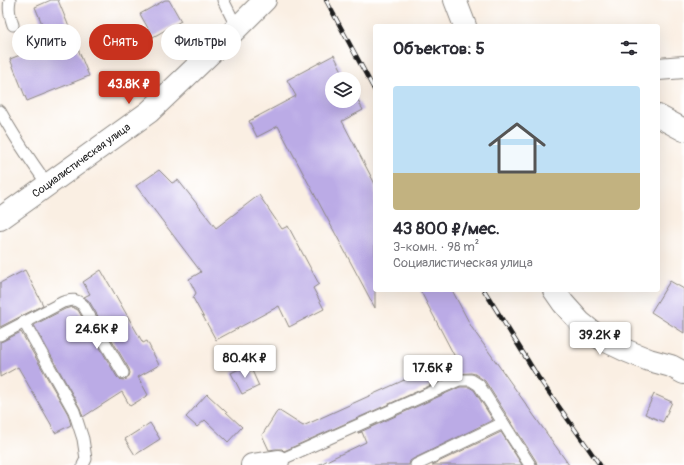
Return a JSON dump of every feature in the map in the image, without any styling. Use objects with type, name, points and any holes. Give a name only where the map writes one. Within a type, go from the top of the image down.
[{"type":"main road","name":"Социалистическая улица","points":[[241,24],[265,0]]},
{"type":"main road","points":[[455,0],[464,24]]},
{"type":"main road","name":"Социалистическая улица","points":[[0,219],[149,112],[203,60]]},
{"type":"main road","points":[[660,69],[684,67]]},
{"type":"main road","points":[[660,118],[684,130]]},
{"type":"main road","points":[[556,292],[580,322],[600,338],[627,351],[649,360],[671,366],[684,373]]},
{"type":"main road","points":[[252,465],[279,463]]},
{"type":"lane","points":[[10,0],[8,6],[13,24]]},
{"type":"lane","points":[[223,0],[235,24]]},
{"type":"lane","points":[[0,111],[14,136],[48,185]]},
{"type":"lane","points":[[0,335],[63,302],[73,300],[77,301],[83,305],[123,373]]},
{"type":"lane","points":[[24,322],[74,411],[83,439],[86,459],[83,465]]},
{"type":"lane","points":[[279,463],[459,380],[471,380],[479,386],[530,465]]},
{"type":"lane","points":[[416,465],[503,423]]},
{"type":"building","points":[[51,0],[58,0],[68,24],[42,24],[35,7]]},
{"type":"building","points":[[165,0],[169,0],[181,21],[176,24],[161,24],[161,32],[153,37],[153,24],[146,24],[140,14]]},
{"type":"building","points":[[334,55],[342,72],[325,72],[325,108],[361,108],[361,106],[363,110],[342,121],[373,180],[373,292],[375,292],[375,308],[278,126],[257,137],[249,121],[296,96],[287,80]]},
{"type":"building","points":[[81,56],[89,76],[27,101],[10,59],[81,60]]},
{"type":"building","points":[[159,170],[172,183],[178,180],[216,228],[259,195],[282,229],[288,226],[319,284],[313,288],[324,309],[289,327],[279,306],[216,340],[193,298],[196,293],[189,279],[201,272],[136,186]]},
{"type":"building","points":[[25,270],[43,305],[0,327],[0,283]]},
{"type":"building","points":[[101,270],[143,343],[147,341],[159,365],[138,377],[148,395],[130,406],[122,392],[83,417],[80,408],[34,325],[65,309],[72,307],[78,310],[117,377],[123,380],[127,379],[130,373],[129,369],[89,301],[84,297],[90,294],[83,282]]},
{"type":"building","points":[[670,281],[684,289],[684,333],[651,312]]},
{"type":"building","points":[[421,292],[453,292],[472,328],[569,465],[537,465],[536,461],[485,381],[471,373],[456,374],[284,451],[282,449],[269,450],[262,435],[278,410],[303,426],[455,357]]},
{"type":"building","points":[[21,332],[68,414],[71,425],[55,433],[18,367],[0,377],[0,342]]},
{"type":"building","points":[[249,364],[259,386],[242,394],[231,373]]},
{"type":"building","points":[[460,387],[469,387],[474,390],[493,420],[413,459],[410,461],[409,465],[318,465],[366,442],[362,432],[358,433]]},
{"type":"building","points":[[207,394],[242,427],[228,442],[205,420],[197,427],[186,417]]},
{"type":"building","points":[[654,394],[672,402],[663,422],[645,414]]},
{"type":"building","points":[[150,423],[160,439],[135,455],[125,439]]},
{"type":"building","points":[[501,432],[522,465],[432,465]]},
{"type":"railway","points":[[326,0],[373,87]]},
{"type":"railway","points":[[485,292],[538,377],[600,465]]}]
